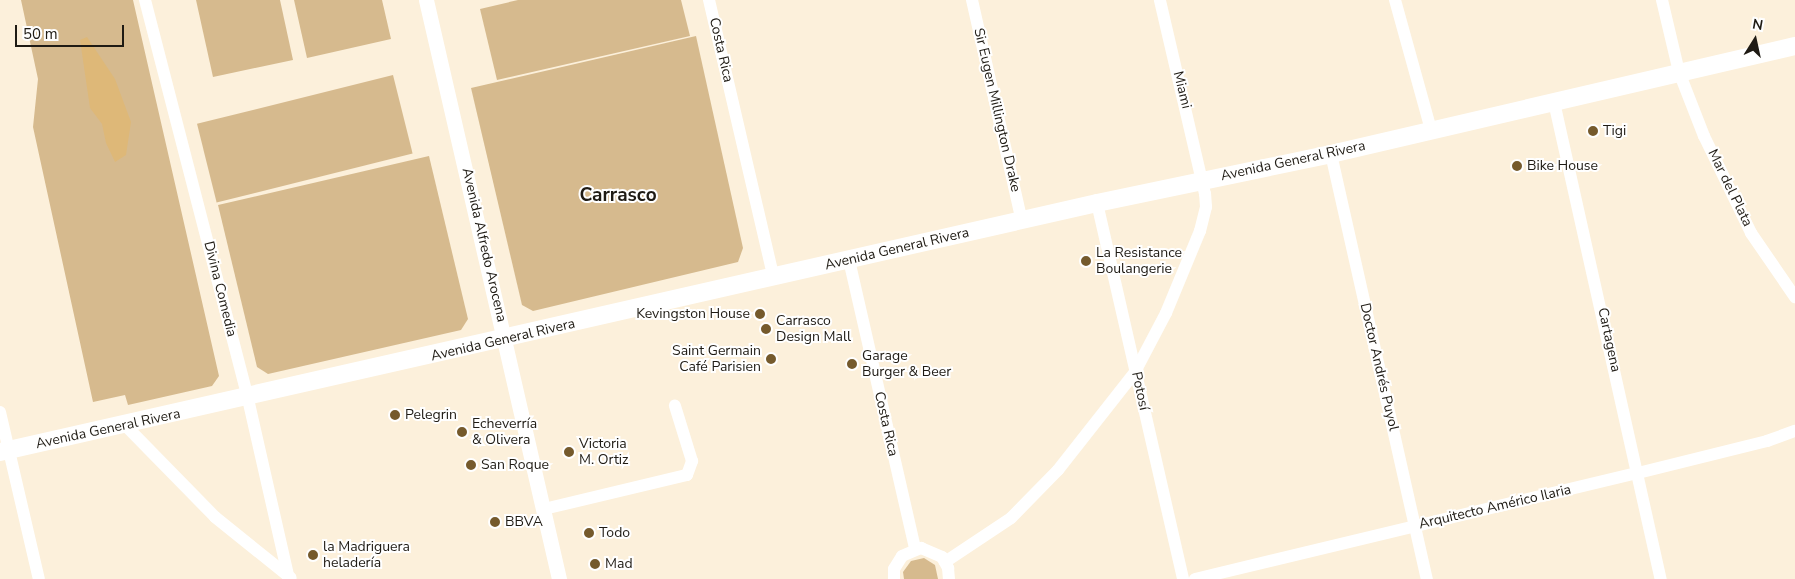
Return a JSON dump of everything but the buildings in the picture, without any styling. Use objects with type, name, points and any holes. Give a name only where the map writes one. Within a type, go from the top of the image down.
[{"type":"main road","name":"Avenida General Rivera","points":[[4,451],[248,399],[773,276],[1331,154],[1795,46]]},
{"type":"street","name":"Divina Comedia","points":[[145,0],[248,399],[290,578]]},
{"type":"street","name":"Avenida Alfredo Arocena","points":[[426,0],[506,339],[559,579]]},
{"type":"street","name":"Costa Rica","points":[[709,0],[773,276]]},
{"type":"street","name":"Sir Eugen Millington Drake","points":[[972,0],[1022,221]]},
{"type":"street","name":"Miami","points":[[945,562],[1011,518],[1058,470],[1135,372],[1166,313],[1200,231],[1206,207],[1160,0]]},
{"type":"street","points":[[1395,0],[1431,130]]},
{"type":"street","name":"Mar del Plata","points":[[1662,0],[1679,72],[1704,136],[1751,232],[1795,297]]},
{"type":"street","name":"Cartagena","points":[[1554,102],[1662,579]]},
{"type":"street","name":"Doctor Andrés Puyol","points":[[1331,154],[1427,579]]},
{"type":"street","name":"Potosí","points":[[1097,204],[1130,336],[1135,372],[1183,579]]},
{"type":"street","name":"Costa Rica","points":[[849,260],[915,549]]},
{"type":"street","points":[[544,509],[687,476],[692,461],[675,406]]},
{"type":"street","points":[[0,412],[4,451],[39,579]]},
{"type":"street","points":[[126,425],[215,517],[290,578]]},
{"type":"street","name":"Arquitecto Américo Ilaria","points":[[1195,579],[1767,442],[1795,431]]},
{"type":"street","points":[[894,579],[897,562],[915,549],[932,550],[945,562],[949,579]]},
{"type":"shaded area","points":[[21,0],[133,0],[219,376],[212,386],[128,405],[125,395],[93,402],[33,127],[38,79]]},
{"type":"shaded area","points":[[196,0],[280,0],[293,60],[213,77]]},
{"type":"shaded area","points":[[294,0],[382,0],[391,39],[307,58]]},
{"type":"shaded area","points":[[518,0],[681,0],[690,36],[497,80],[480,9]]},
{"type":"shaded area","points":[[696,36],[743,248],[738,262],[533,311],[522,305],[471,88]]},
{"type":"shaded area","points":[[87,37],[115,79],[131,122],[126,155],[115,162],[106,143],[102,124],[90,108],[80,40]]},
{"type":"shaded area","points":[[393,75],[413,154],[217,202],[197,124]]},
{"type":"shaded area","points":[[429,156],[468,319],[461,330],[268,374],[257,367],[218,205]]},
{"type":"shaded area","points":[[924,558],[935,565],[938,579],[904,579],[903,572],[911,561]]},
{"type":"place","name":"Tigi","points":[[1593,131]]},
{"type":"place","name":"Bike House","points":[[1517,166]]},
{"type":"place","name":"La Resistance Boulangerie","points":[[1086,261]]},
{"type":"place","name":"Kevingston House","points":[[760,314]]},
{"type":"place","name":"Carrasco Design Mall","points":[[766,329]]},
{"type":"place","name":"Saint Germain Café Parisien","points":[[771,359]]},
{"type":"place","name":"Garage Burger & Beer","points":[[852,364]]},
{"type":"place","name":"Pelegrin","points":[[395,415]]},
{"type":"place","name":"Echeverría & Olivera","points":[[462,432]]},
{"type":"place","name":"Victoria M. Ortiz","points":[[569,452]]},
{"type":"place","name":"San Roque","points":[[471,465]]},
{"type":"place","name":"BBVA","points":[[495,522]]},
{"type":"place","name":"Todo","points":[[589,533]]},
{"type":"place","name":"la Madriguera heladería","points":[[313,555]]},
{"type":"place","name":"Mad","points":[[595,564]]},
{"type":"district","name":"Carrasco","points":[[618,196]]}]
